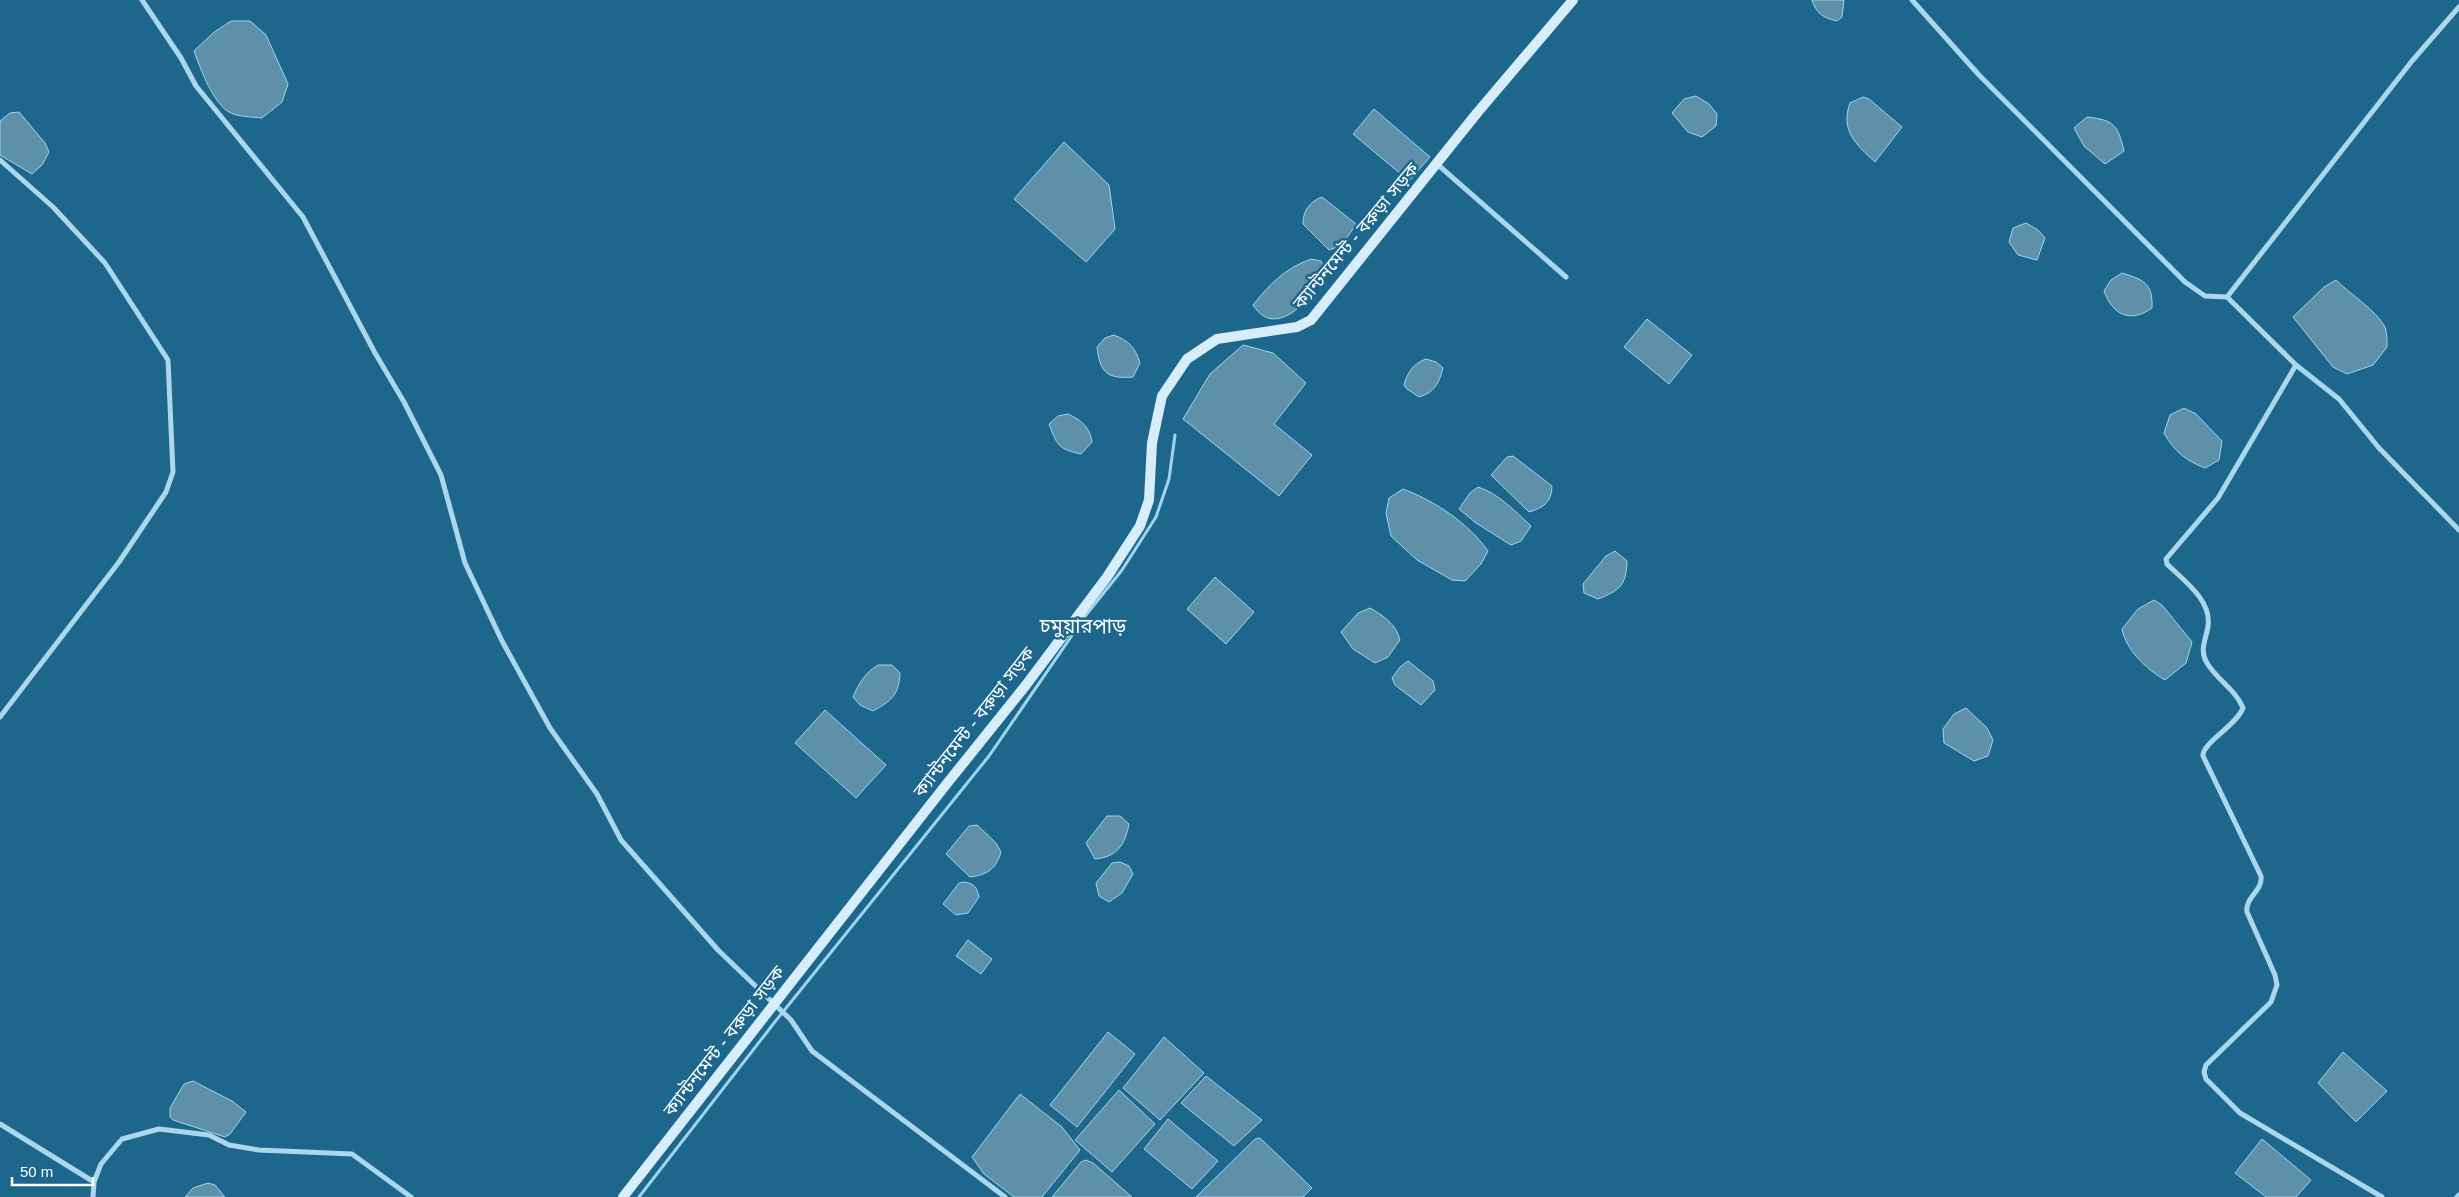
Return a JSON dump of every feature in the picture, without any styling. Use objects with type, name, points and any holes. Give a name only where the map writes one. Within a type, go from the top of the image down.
[{"type":"main road","name":"ক্যান্টনমেন্ট - বরুড়া সড়ক","points":[[623,1197],[920,817],[1026,685],[1107,577],[1140,526],[1149,500],[1152,443],[1162,396],[1187,359],[1217,340],[1297,327],[1311,320],[1573,0]]},
{"type":"street","points":[[142,0],[181,58],[196,86],[303,217],[375,353],[404,402],[441,475],[465,563],[502,642],[550,728],[596,794],[621,840],[718,950],[791,1020],[812,1051],[1004,1197]]},
{"type":"street","points":[[1912,0],[1979,75],[2185,282],[2205,296],[2227,298],[2296,365],[2338,399],[2379,448],[2459,530]]},
{"type":"street","points":[[2227,298],[2412,61],[2459,7]]},
{"type":"street","points":[[0,160],[53,207],[105,263],[168,360],[172,472],[166,492],[119,562],[0,716]]},
{"type":"street","points":[[1437,164],[1566,277]]},
{"type":"street","points":[[2296,365],[2218,498],[2166,559],[2167,564],[2198,595],[2206,612],[2209,624],[2202,654],[2207,665],[2240,701],[2243,708],[2239,718],[2205,747],[2203,756],[2261,876],[2259,889],[2249,901],[2248,912],[2275,975],[2277,985],[2271,1002],[2206,1065],[2204,1072],[2206,1079],[2240,1113],[2382,1197]]},
{"type":"street","points":[[0,1124],[94,1182]]},
{"type":"street","points":[[93,1197],[94,1182],[101,1164],[122,1139],[159,1129],[208,1135],[228,1145],[259,1150],[352,1154],[411,1197]]},
{"type":"water","points":[[1812,0],[1844,0],[1842,17],[1837,21],[1824,16],[1818,12]]},
{"type":"water","points":[[231,21],[250,21],[266,35],[288,84],[282,102],[262,118],[246,117],[231,113],[225,109],[208,86],[194,51],[213,33]]},
{"type":"water","points":[[1696,96],[1709,104],[1717,114],[1716,126],[1702,137],[1688,132],[1672,113],[1684,99]]},
{"type":"water","points":[[1863,97],[1869,99],[1902,127],[1875,162],[1856,143],[1847,122],[1850,103]]},
{"type":"water","points":[[1374,109],[1430,157],[1409,181],[1353,134]]},
{"type":"water","points":[[19,112],[45,143],[49,152],[42,165],[32,174],[0,155],[0,121],[10,113]]},
{"type":"water","points":[[2087,117],[2109,122],[2119,135],[2124,151],[2105,164],[2084,146],[2074,128]]},
{"type":"water","points":[[1064,142],[1109,185],[1115,229],[1086,262],[1014,199]]},
{"type":"water","points":[[1322,197],[1356,224],[1342,243],[1329,250],[1303,224],[1304,215],[1308,208]]},
{"type":"water","points":[[2026,223],[2038,230],[2045,238],[2037,260],[2018,255],[2009,242],[2013,228]]},
{"type":"water","points":[[1311,259],[1321,261],[1325,270],[1313,292],[1294,311],[1284,317],[1273,319],[1262,315],[1253,305],[1272,283],[1293,267]]},
{"type":"water","points":[[2122,273],[2146,284],[2151,293],[2152,308],[2144,313],[2130,316],[2112,306],[2104,291],[2111,280]]},
{"type":"water","points":[[2336,280],[2376,314],[2385,327],[2387,334],[2387,347],[2373,365],[2347,374],[2333,367],[2293,317],[2324,287]]},
{"type":"water","points":[[1647,319],[1692,355],[1669,384],[1624,347]]},
{"type":"water","points":[[1114,335],[1128,342],[1136,353],[1140,363],[1133,377],[1111,375],[1106,372],[1100,363],[1097,347],[1105,338]]},
{"type":"water","points":[[1243,345],[1273,353],[1306,383],[1274,424],[1312,455],[1279,496],[1183,419],[1210,374]]},
{"type":"water","points":[[1426,359],[1436,362],[1443,368],[1433,390],[1419,397],[1404,385],[1412,369]]},
{"type":"water","points":[[2184,408],[2196,414],[2222,441],[2219,460],[2205,468],[2181,455],[2164,433],[2170,415]]},
{"type":"water","points":[[1068,414],[1084,425],[1091,437],[1092,442],[1081,454],[1067,450],[1059,445],[1049,424],[1058,416]]},
{"type":"water","points":[[1513,456],[1552,486],[1552,492],[1546,504],[1529,512],[1491,475],[1507,457]]},
{"type":"water","points":[[1478,487],[1500,498],[1531,526],[1521,541],[1511,545],[1476,523],[1459,509],[1470,493]]},
{"type":"water","points":[[1403,489],[1427,500],[1461,522],[1488,551],[1481,564],[1465,581],[1452,580],[1417,560],[1391,536],[1386,513],[1389,498]]},
{"type":"water","points":[[1615,551],[1627,561],[1623,582],[1617,590],[1598,599],[1584,593],[1583,584],[1606,556]]},
{"type":"water","points":[[1215,577],[1254,612],[1226,644],[1187,609]]},
{"type":"water","points":[[2154,600],[2162,605],[2192,642],[2186,663],[2165,680],[2151,670],[2132,651],[2122,629],[2138,609]]},
{"type":"water","points":[[1370,608],[1389,621],[1396,629],[1400,640],[1388,657],[1375,663],[1353,649],[1341,632],[1358,613]]},
{"type":"water","points":[[1408,661],[1433,681],[1435,690],[1421,705],[1395,685],[1392,678],[1400,667]]},
{"type":"water","points":[[878,665],[892,665],[900,673],[896,692],[890,700],[873,711],[860,705],[853,697],[869,671]]},
{"type":"water","points":[[1966,708],[1987,728],[1993,740],[1988,756],[1974,761],[1944,743],[1943,729],[1954,714]]},
{"type":"water","points":[[825,710],[886,765],[856,798],[795,743]]},
{"type":"water","points":[[1107,816],[1120,816],[1129,824],[1119,849],[1109,856],[1095,859],[1086,843]]},
{"type":"water","points":[[977,825],[996,843],[1001,852],[990,870],[981,875],[970,877],[946,854],[969,826]]},
{"type":"water","points":[[1120,862],[1129,866],[1133,874],[1122,893],[1109,902],[1099,896],[1096,883],[1112,863]]},
{"type":"water","points":[[965,882],[975,887],[979,897],[968,913],[956,915],[943,904],[959,883]]},
{"type":"water","points":[[968,940],[992,959],[981,974],[956,956]]},
{"type":"water","points":[[1108,1032],[1135,1054],[1077,1127],[1050,1105]]},
{"type":"water","points":[[1164,1037],[1204,1073],[1160,1120],[1123,1088]]},
{"type":"water","points":[[2343,1052],[2387,1091],[2356,1122],[2318,1083]]},
{"type":"water","points":[[1206,1076],[1262,1120],[1234,1146],[1181,1103]]},
{"type":"water","points":[[193,1081],[232,1101],[246,1112],[230,1134],[225,1137],[173,1120],[170,1117],[170,1108],[184,1084]]},
{"type":"water","points":[[1119,1090],[1155,1124],[1112,1172],[1075,1140]]},
{"type":"water","points":[[1020,1094],[1062,1127],[1080,1150],[1042,1197],[1014,1197],[984,1174],[972,1157]]},
{"type":"water","points":[[1168,1119],[1218,1161],[1192,1189],[1144,1149]]},
{"type":"water","points":[[1260,1138],[1312,1188],[1303,1197],[1196,1197],[1255,1139]]},
{"type":"water","points":[[2262,1139],[2311,1180],[2296,1197],[2266,1197],[2235,1173]]},
{"type":"water","points":[[1086,1160],[1093,1163],[1132,1197],[1052,1197],[1081,1162]]},
{"type":"water","points":[[208,1183],[215,1185],[225,1197],[185,1197],[193,1188]]},
{"type":"waterway","points":[[639,1197],[774,1023],[989,756],[1086,615],[1122,570],[1156,517],[1169,479],[1175,435]]},
{"type":"district","name":"চমুয়ারপাড়","points":[[1083,626]]}]
